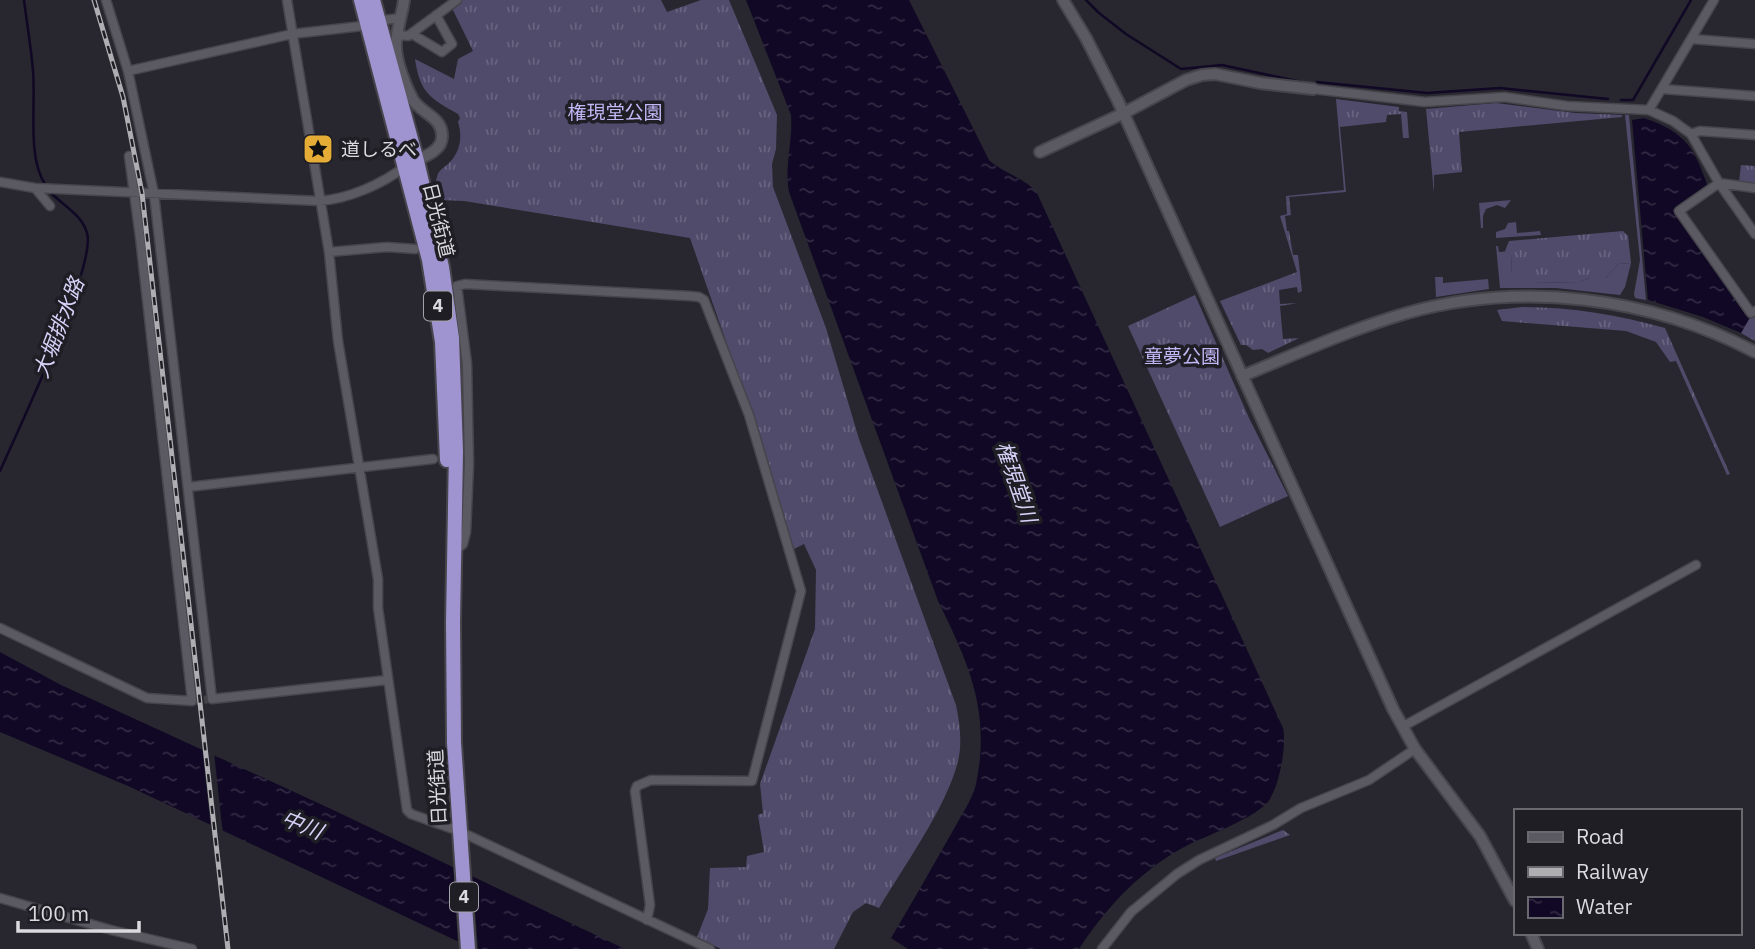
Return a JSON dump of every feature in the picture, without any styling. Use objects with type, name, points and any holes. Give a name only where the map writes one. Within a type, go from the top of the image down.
[{"type":"highway","name":"日光街道","points":[[361,0],[411,163]]},
{"type":"highway","name":"日光街道","points":[[373,0],[411,163],[442,334],[452,551],[454,751],[468,949]]},
{"type":"street","points":[[106,0],[128,71],[154,194],[212,699],[387,680]]},
{"type":"street","points":[[287,0],[311,134],[319,201],[329,252],[338,341],[378,579],[378,608],[387,680],[407,810],[460,838],[710,949]]},
{"type":"street","points":[[0,182],[35,188],[319,201],[362,190],[441,145],[442,132],[439,123],[413,100],[399,63],[396,43],[404,0]]},
{"type":"street","points":[[398,35],[404,37],[412,34],[457,0]]},
{"type":"street","points":[[1063,0],[1098,59],[1124,113],[1402,727],[1480,835],[1514,899]]},
{"type":"street","points":[[1649,110],[1714,0]]},
{"type":"street","points":[[412,34],[442,52],[452,44],[436,15]]},
{"type":"street","points":[[384,20],[401,18]]},
{"type":"street","points":[[128,71],[292,34],[362,26]]},
{"type":"street","points":[[1692,39],[1755,44]]},
{"type":"street","points":[[1040,152],[1124,113],[1186,80],[1208,74],[1260,83],[1425,102],[1504,97],[1567,106],[1649,110],[1673,121],[1691,134],[1719,183],[1755,234]]},
{"type":"street","points":[[1662,89],[1755,96]]},
{"type":"street","points":[[1691,134],[1700,131],[1755,135]]},
{"type":"street","points":[[0,628],[147,698],[192,701],[129,156]]},
{"type":"street","points":[[1755,188],[1719,183],[1679,211],[1751,313],[1755,311]]},
{"type":"street","points":[[35,188],[50,206]]},
{"type":"street","points":[[329,252],[387,247],[415,249]]},
{"type":"street","points":[[452,551],[463,544],[466,532],[469,464],[467,364],[457,286],[465,284],[690,296],[704,300],[748,415],[801,591],[752,782],[651,780],[637,786],[635,791],[650,905],[647,920]]},
{"type":"street","points":[[1242,376],[1356,330],[1407,313],[1501,298],[1570,298],[1633,308],[1690,323],[1755,352]]},
{"type":"street","points":[[188,488],[433,459]]},
{"type":"street","points":[[1402,727],[1696,565]]},
{"type":"street","points":[[1102,949],[1131,912],[1177,874],[1301,808],[1369,780],[1415,748]]},
{"type":"street","points":[[0,898],[111,930],[191,949]]},
{"type":"green space","name":"権現堂公園","points":[[462,0],[661,0],[667,12],[701,0],[729,0],[777,115],[776,149],[772,164],[773,187],[826,328],[859,439],[956,705],[960,731],[957,766],[927,830],[879,908],[866,903],[853,912],[834,949],[721,949],[697,937],[708,909],[710,868],[746,867],[747,856],[764,852],[758,815],[763,813],[760,784],[815,629],[816,570],[804,544],[794,549],[752,416],[690,238],[464,201],[440,200],[436,180],[458,150],[460,118],[458,114],[433,99],[423,87],[415,59],[454,79],[458,59],[473,51],[452,8]]},
{"type":"green space","points":[[1336,99],[1399,107],[1399,111],[1407,112],[1409,138],[1403,138],[1401,114],[1387,115],[1386,122],[1340,127],[1346,192],[1289,197],[1291,215],[1285,216],[1293,255],[1298,255],[1302,291],[1298,293],[1297,287],[1279,290],[1280,304],[1298,303],[1280,306],[1283,339],[1299,338],[1268,353],[1262,349],[1253,350],[1241,345],[1220,301],[1297,272],[1280,216],[1287,214],[1286,196],[1344,190]]},
{"type":"green space","points":[[1496,103],[1622,117],[1459,132],[1462,172],[1434,175],[1434,193],[1426,109]]},
{"type":"green space","points":[[1625,115],[1629,115],[1646,300],[1635,298],[1634,294],[1640,260]]},
{"type":"green space","points":[[1741,165],[1755,166],[1755,184],[1739,182]]},
{"type":"green space","points":[[1511,200],[1505,208],[1497,205],[1486,209],[1481,228],[1479,203]]},
{"type":"green space","points":[[1516,222],[1517,233],[1540,231],[1541,235],[1496,238],[1496,232],[1505,229],[1508,223]]},
{"type":"green space","points":[[1623,231],[1628,236],[1631,263],[1618,264],[1606,278],[1590,278],[1579,282],[1533,283],[1512,274],[1511,255],[1505,251],[1509,241]]},
{"type":"green space","points":[[1496,246],[1499,252],[1508,251],[1511,255],[1512,273],[1532,274],[1533,283],[1579,282],[1590,278],[1606,278],[1618,264],[1631,263],[1625,287],[1620,295],[1556,288],[1500,288]]},
{"type":"green space","points":[[1435,277],[1443,277],[1443,283],[1488,279],[1489,289],[1436,297]]},
{"type":"green space","name":"童夢公園","points":[[1195,295],[1249,418],[1288,496],[1220,527],[1128,326]]},
{"type":"green space","points":[[1522,307],[1594,313],[1665,328],[1730,474],[1727,475],[1676,361],[1670,362],[1656,342],[1626,331],[1502,321],[1497,310]]},
{"type":"green space","points":[[1755,315],[1755,341],[1741,333],[1749,319]]},
{"type":"green space","points":[[1198,342],[1206,344],[1210,352],[1207,358],[1190,365],[1185,358],[1186,351]]},
{"type":"green space","points":[[1172,353],[1182,357],[1183,368],[1169,375],[1162,374],[1157,368],[1157,362]]},
{"type":"green space","points":[[1283,830],[1290,835],[1216,861],[1215,858]]},
{"type":"water","name":"権現堂川","points":[[746,0],[909,0],[989,160],[1037,193],[1283,728],[1281,768],[1275,789],[1266,804],[1241,821],[1190,844],[1157,864],[1114,903],[1079,949],[908,949],[891,938],[972,795],[980,758],[979,711],[968,668],[938,601],[789,192],[787,172],[791,115]]},
{"type":"water","points":[[1644,118],[1673,131],[1687,143],[1697,160],[1707,186],[1673,210],[1749,319],[1741,333],[1703,317],[1648,300],[1632,120]]},
{"type":"water","name":"中川","points":[[0,652],[61,685],[329,808],[625,949],[474,949],[128,786],[0,732]]},
{"type":"pier","points":[[202,746],[214,752],[223,835],[211,829]]},
{"type":"pier","points":[[453,862],[472,871],[478,949],[466,949],[458,945]]},
{"type":"waterway","name":"大堀排水路","points":[[24,0],[33,71],[34,145],[39,173],[45,184]]},
{"type":"waterway","points":[[1086,0],[1126,34],[1181,69],[1222,65],[1306,83]]},
{"type":"waterway","points":[[1621,100],[1633,100],[1691,0]]},
{"type":"waterway","points":[[1317,82],[1427,93],[1500,88],[1608,99]]},
{"type":"waterway","name":"大堀排水路","points":[[0,471],[68,312],[87,251],[85,227],[72,211],[51,193]]},
{"type":"tunnel","points":[[192,701],[212,699]]},
{"type":"railway","points":[[94,0],[123,97],[142,193],[228,949]]},
{"type":"place","name":"道しるべ","points":[[318,149]]}]
